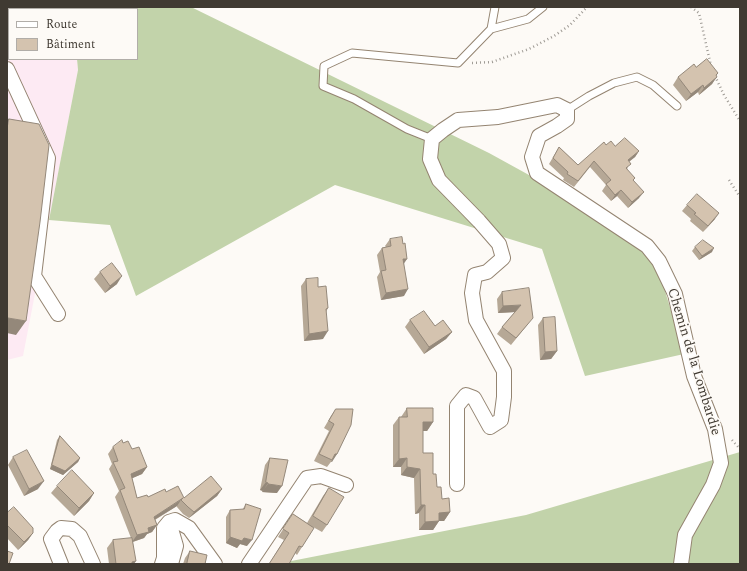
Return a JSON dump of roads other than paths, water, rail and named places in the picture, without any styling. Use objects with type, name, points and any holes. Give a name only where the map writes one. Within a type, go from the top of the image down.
[{"type":"street","points":[[7,69],[48,158],[34,276],[58,314]]},
{"type":"street","points":[[457,484],[457,406],[466,396],[474,398],[490,427],[501,420],[504,397],[504,371],[476,320],[472,293],[475,275],[487,272],[503,258],[499,244],[479,220],[439,180],[430,159],[432,139],[458,120],[498,117],[557,105],[567,110]]},
{"type":"street","name":"Chemin de la Lombardie","points":[[567,110],[567,119],[558,126],[539,136],[532,157],[536,173],[647,246],[659,261],[675,294],[694,376],[715,430],[721,463],[713,485],[685,535],[681,564]]},
{"type":"street","points":[[249,564],[307,478],[321,476],[346,484]]},
{"type":"street","points":[[162,564],[164,558],[164,528],[169,522],[175,520],[189,528],[215,564]]},
{"type":"street","points":[[169,522],[176,546],[171,564]]},
{"type":"street","points":[[61,564],[52,539],[61,528],[72,529],[80,536],[93,564]]},
{"type":"lane","points":[[491,29],[495,7]]},
{"type":"lane","points":[[432,139],[407,129],[354,99],[323,86],[324,66],[352,53],[458,63],[491,29],[528,19],[544,7]]},
{"type":"lane","points":[[567,110],[614,83],[637,77],[653,85],[677,106]]}]
